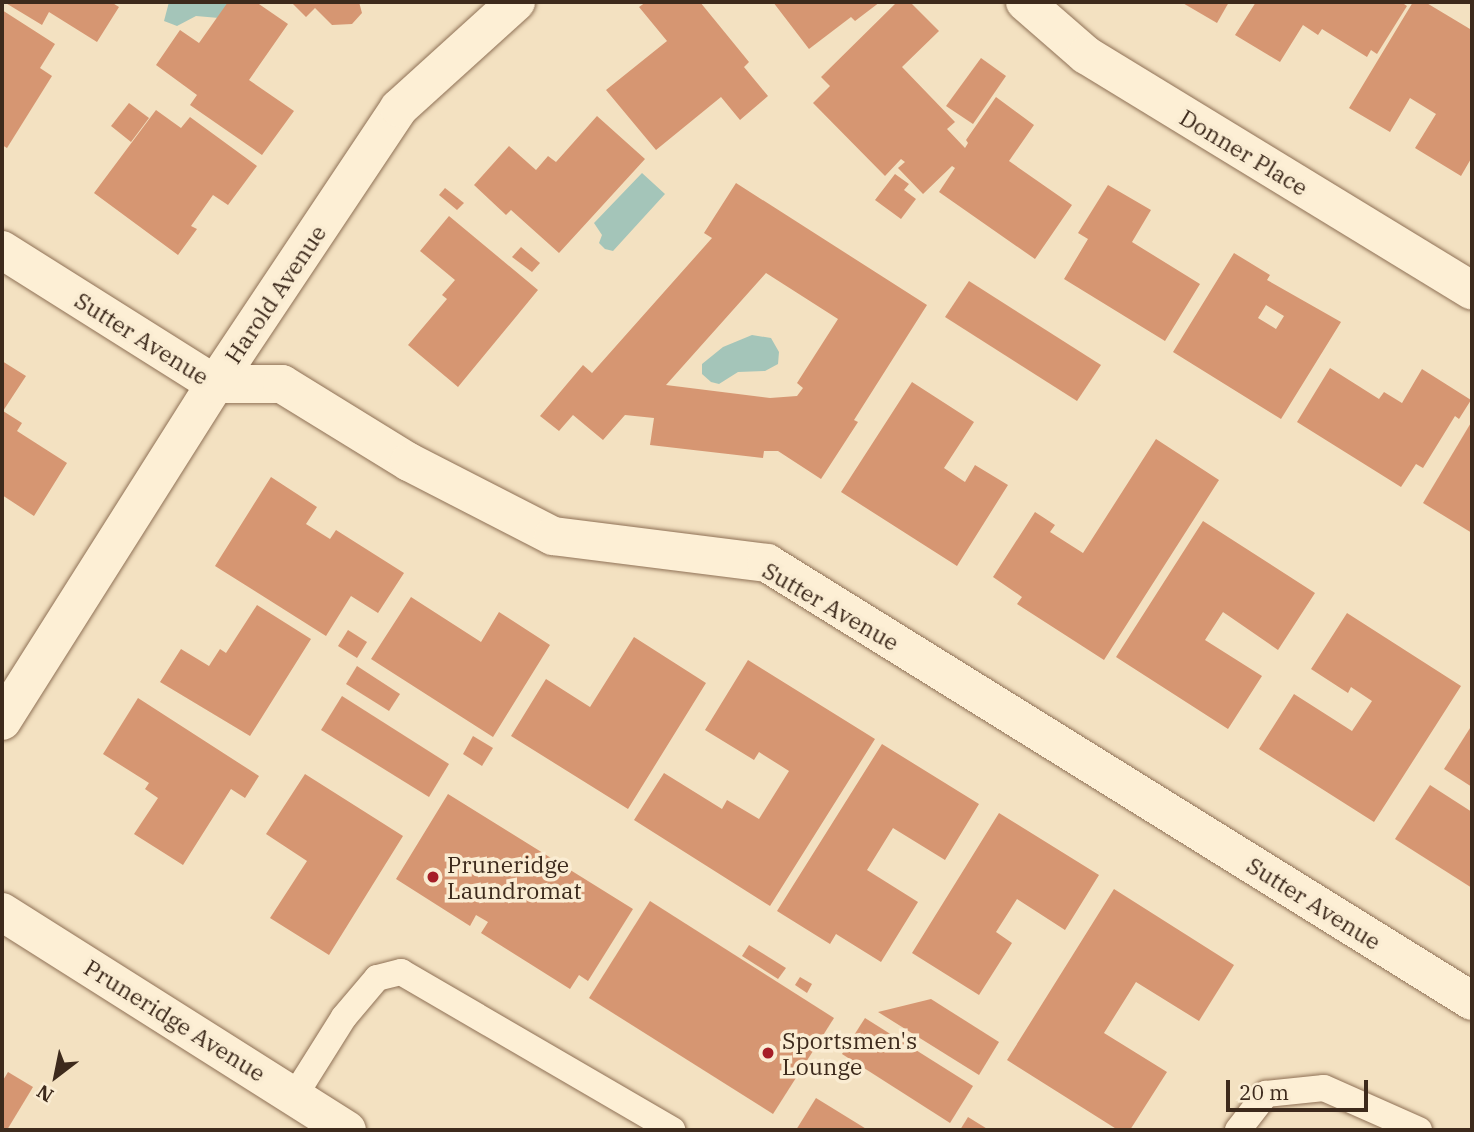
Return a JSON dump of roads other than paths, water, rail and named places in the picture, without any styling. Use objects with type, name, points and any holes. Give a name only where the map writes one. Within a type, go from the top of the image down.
[{"type":"street","name":"Harold Avenue","points":[[2,721],[215,384],[399,108],[516,2]]},
{"type":"street","name":"Donner Place","points":[[1025,2],[1086,55],[1472,291]]},
{"type":"street","name":"Sutter Avenue","points":[[2,250],[215,384],[282,384],[409,462],[553,536],[766,563],[1472,1001]]},
{"type":"street","name":"Pruneridge Avenue","points":[[2,912],[348,1130]]},
{"type":"lane","points":[[295,1095],[344,1017],[377,978],[401,972],[672,1130]]},
{"type":"lane","points":[[1238,1130],[1266,1094],[1324,1088],[1419,1130]]},
{"type":"water","points":[[169,2],[231,2],[219,18],[196,16],[177,26],[164,21]]},
{"type":"water","points":[[642,173],[665,194],[613,251],[605,249],[599,243],[602,235],[594,223]]},
{"type":"water","points":[[752,335],[771,338],[779,352],[778,364],[765,371],[738,372],[719,384],[711,382],[702,374],[702,364],[723,347]]},
{"type":"place","name":"Pruneridge Laundromat","points":[[433,877]]},
{"type":"place","name":"Sportsmen's Lounge","points":[[768,1053]]}]
